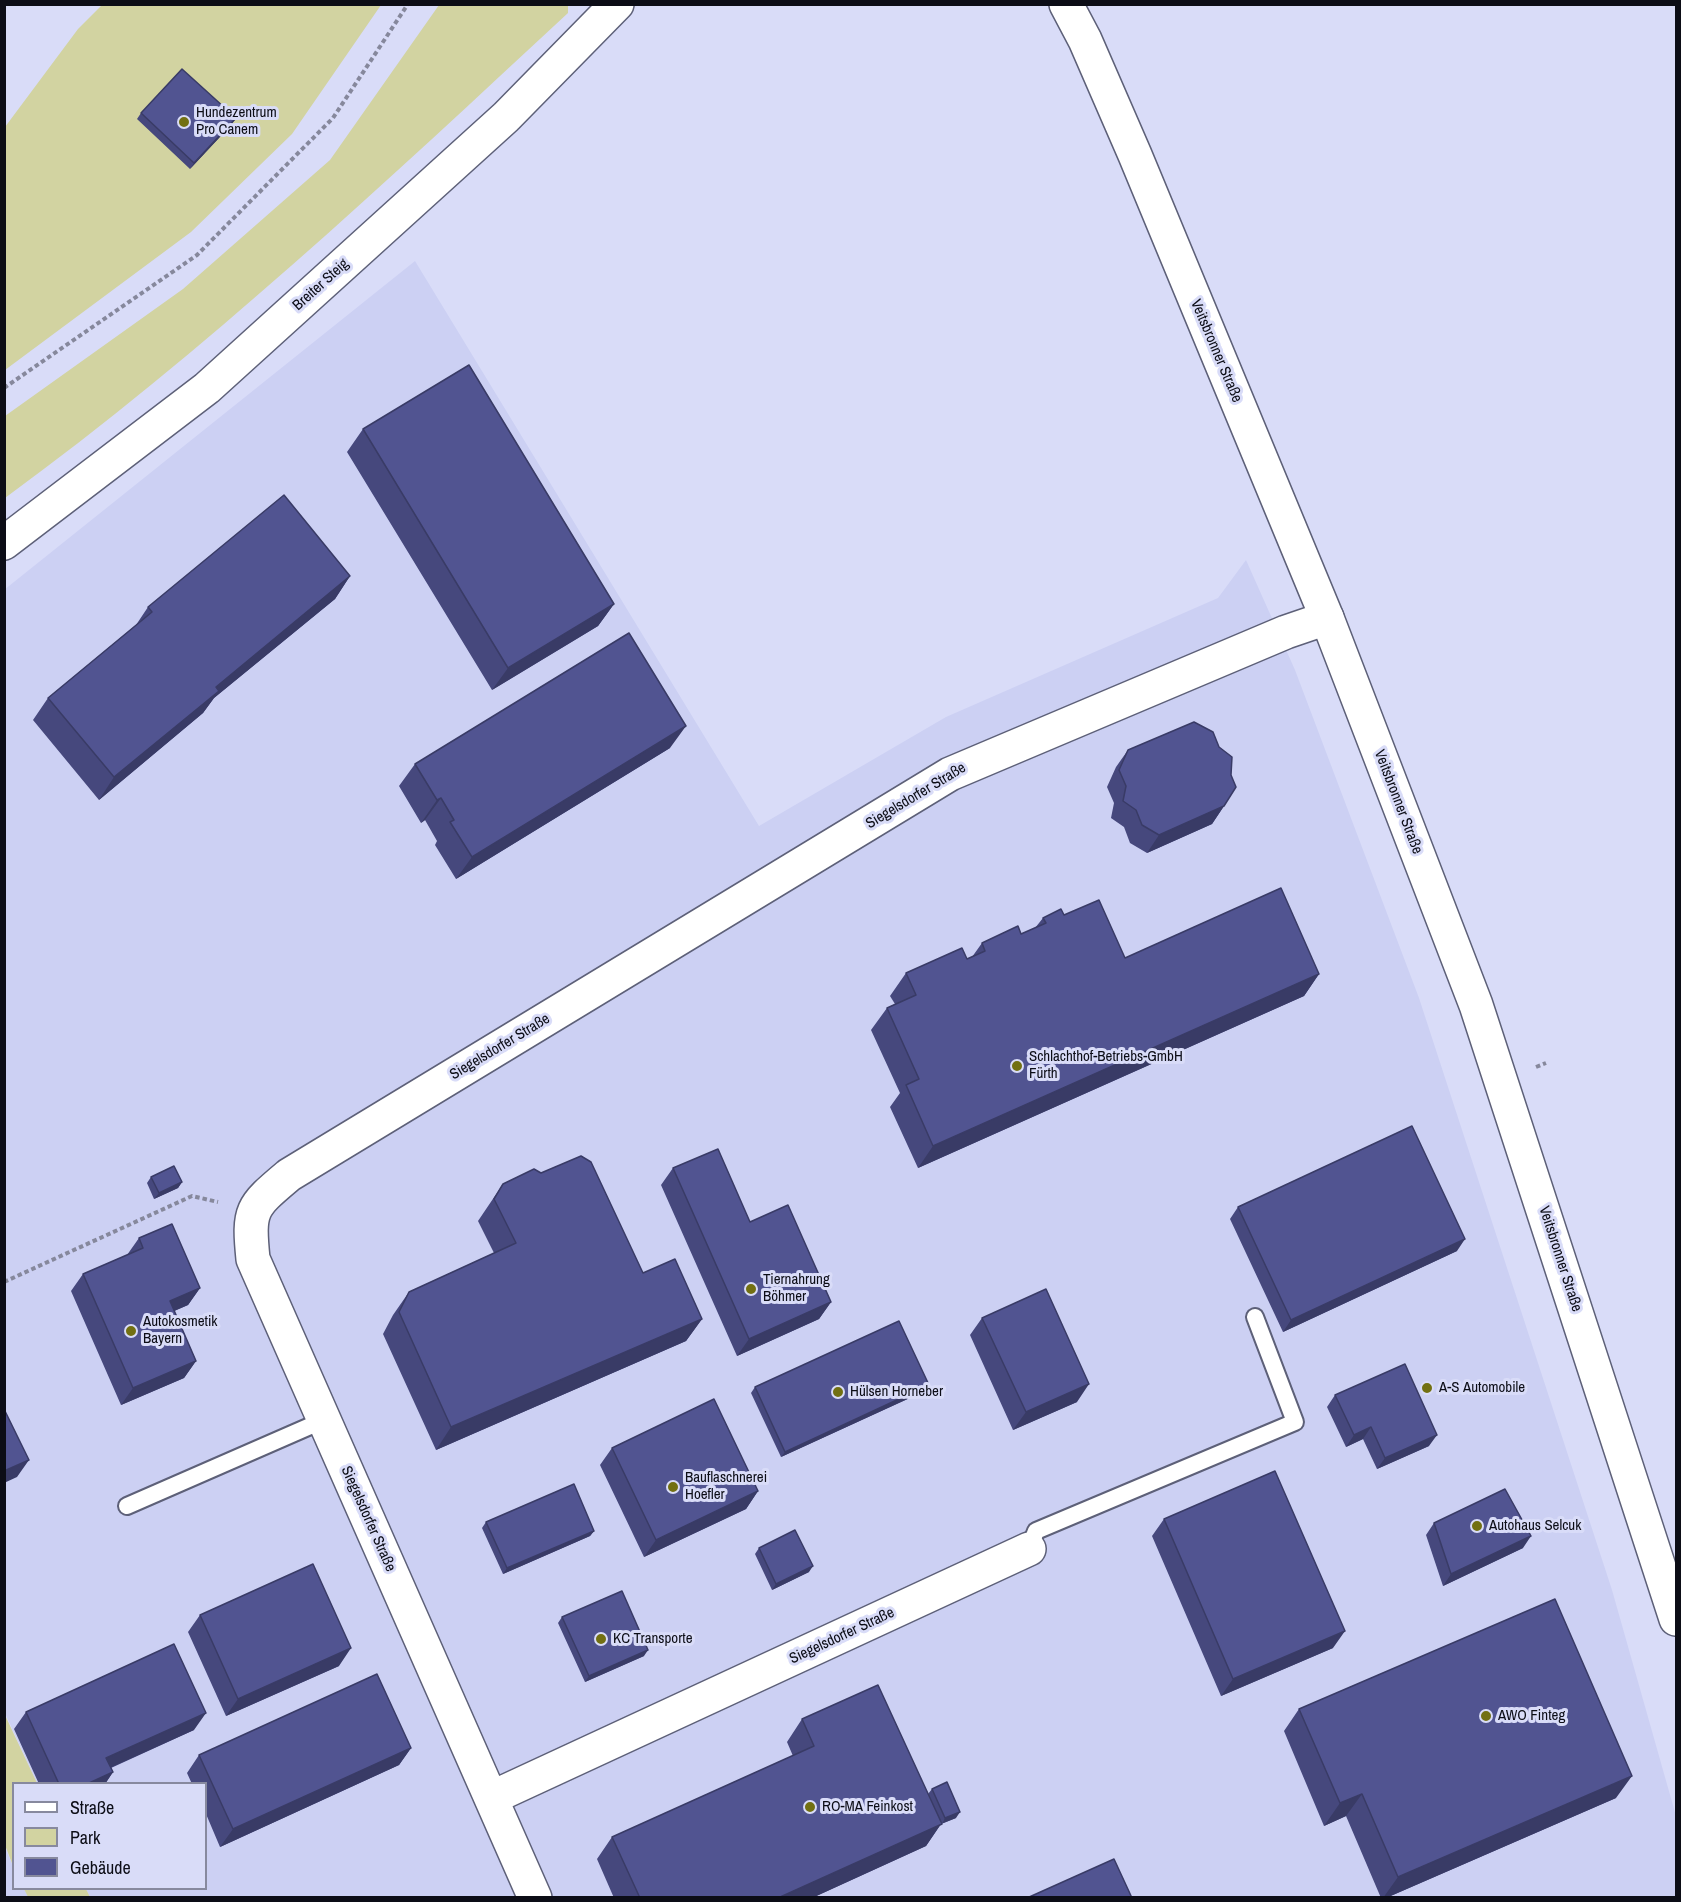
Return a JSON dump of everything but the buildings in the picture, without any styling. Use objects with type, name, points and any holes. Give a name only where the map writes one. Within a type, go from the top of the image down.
[{"type":"street","name":"Breiter Steig","points":[[4,543],[207,388],[506,117],[617,4]]},
{"type":"street","name":"Veitsbronner Straße","points":[[1066,4],[1085,40],[1135,155],[1327,618],[1476,1005],[1677,1619]]},
{"type":"street","name":"Siegelsdorfer Straße","points":[[535,1898],[254,1259],[250,1227],[253,1210],[263,1197],[289,1175],[950,774],[1264,641],[1327,618]]},
{"type":"street","name":"Siegelsdorfer Straße","points":[[491,1798],[1029,1549]]},
{"type":"lane","points":[[1029,1549],[1036,1532],[1295,1422],[1255,1317]]},
{"type":"lane","points":[[127,1506],[324,1420]]},
{"type":"path","points":[[4,388],[197,255],[333,118],[408,4]]},
{"type":"path","points":[[4,1282],[192,1196],[253,1210]]},
{"type":"shaded area","points":[[415,261],[759,826],[946,717],[1218,598],[1246,560],[1295,670],[1419,998],[1612,1590],[1676,1816],[1676,1897],[90,1897],[86,1890],[207,1890],[207,1782],[37,1782],[5,1713],[4,590]]},
{"type":"shaded area","points":[[4,1845],[12,1864],[12,1890],[24,1890],[28,1897],[5,1897]]},
{"type":"green space","points":[[102,5],[381,5],[292,134],[191,232],[5,370],[5,127],[78,29]]},
{"type":"green space","points":[[439,5],[568,5],[568,13],[294,264],[152,384],[5,498],[5,416],[183,289],[330,160]]},
{"type":"green space","points":[[4,1713],[37,1782],[12,1782],[12,1863],[5,1845]]},
{"type":"green space","points":[[24,1890],[86,1890],[90,1897],[28,1897]]},
{"type":"place","name":"Hundezentrum Pro Canem","points":[[184,122]]},
{"type":"place","name":"Schlachthof-Betriebs-GmbH Fürth","points":[[1017,1066]]},
{"type":"place","name":"Tiernahrung Böhmer","points":[[751,1289]]},
{"type":"place","name":"Autokosmetik Bayern","points":[[131,1331]]},
{"type":"place","name":"A-S Automobile","points":[[1427,1388]]},
{"type":"place","name":"Hülsen Horneber","points":[[838,1392]]},
{"type":"place","name":"Bauflaschnerei Hoefler","points":[[673,1487]]},
{"type":"place","name":"Autohaus Selcuk","points":[[1477,1526]]},
{"type":"place","name":"KC Transporte","points":[[601,1639]]},
{"type":"place","name":"AWO Finteg","points":[[1486,1716]]},
{"type":"place","name":"RO-MA Feinkost","points":[[810,1807]]}]
